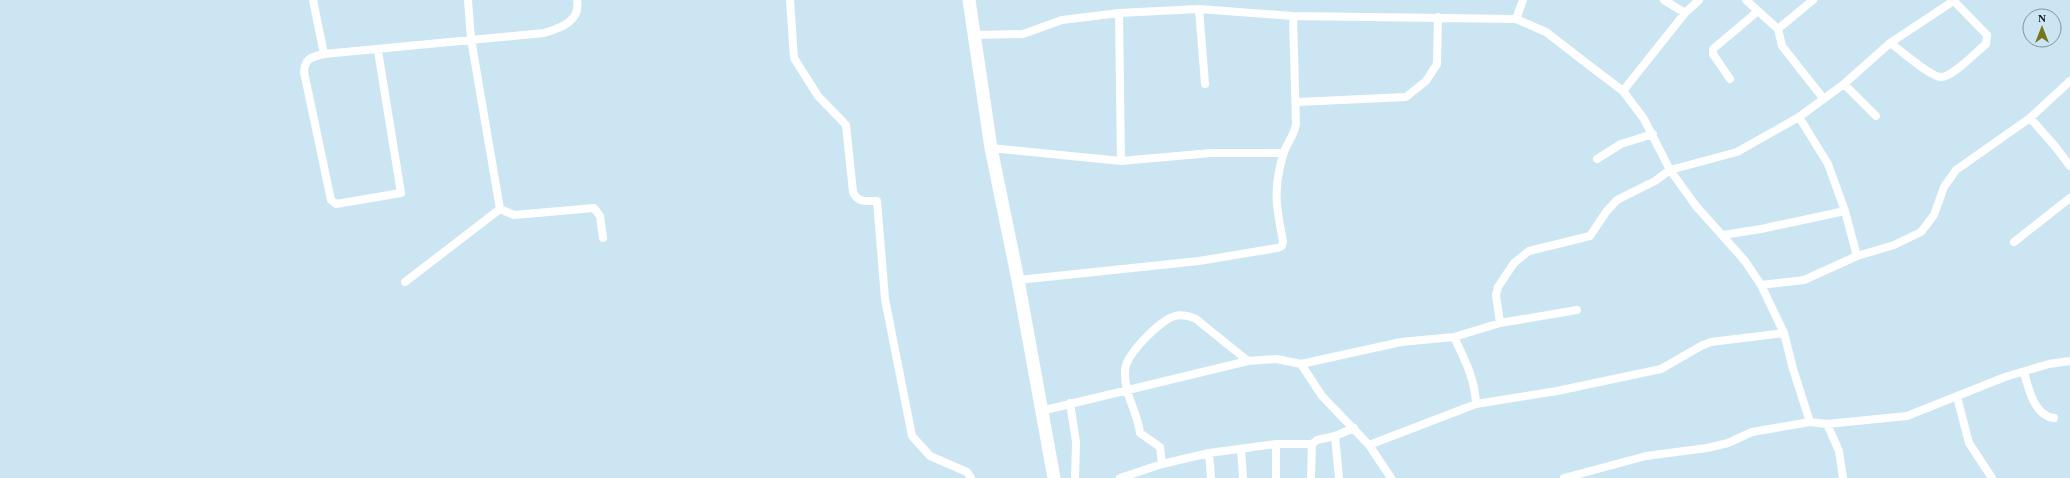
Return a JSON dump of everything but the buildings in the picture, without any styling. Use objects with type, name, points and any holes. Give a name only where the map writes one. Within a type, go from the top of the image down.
[{"type":"main road","points":[[969,0],[991,148],[1018,280],[1054,478]]},
{"type":"street","points":[[312,0],[324,54]]},
{"type":"street","points":[[468,0],[471,39],[500,209]]},
{"type":"street","points":[[378,50],[401,193],[336,204],[331,200],[304,72],[304,63],[310,57],[324,54],[544,33],[557,29],[572,20],[578,6],[577,0]]},
{"type":"street","points":[[790,0],[794,58],[818,96],[846,125],[853,192],[855,198],[861,202],[877,201],[885,299],[912,436],[930,456],[967,472],[972,478]]},
{"type":"street","points":[[1516,19],[1523,0]]},
{"type":"street","points":[[1664,0],[1685,13]]},
{"type":"street","points":[[1623,91],[1685,13],[1699,0]]},
{"type":"street","points":[[1746,0],[1778,29],[1782,46],[1823,98]]},
{"type":"street","points":[[1778,29],[1813,0]]},
{"type":"street","points":[[1500,323],[1496,295],[1498,287],[1514,263],[1529,251],[1590,236],[1606,212],[1617,200],[1655,181],[1670,170],[1737,152],[1799,116],[1844,84],[1890,43],[1955,1],[1988,39],[1986,44],[1949,74],[1941,77],[1933,74],[1890,43]]},
{"type":"street","points":[[975,35],[1023,34],[1062,20],[1119,13],[1199,9],[1293,16],[1516,19],[1546,32],[1623,91],[1644,119],[1653,134],[1670,170],[1696,206],[1745,261],[1761,285],[1784,333],[1793,369],[1810,422]]},
{"type":"street","points":[[1199,9],[1205,84]]},
{"type":"street","points":[[1730,79],[1713,54],[1712,49],[1758,11]]},
{"type":"street","points":[[1119,13],[1120,161]]},
{"type":"street","points":[[1018,280],[1199,261],[1282,246],[1283,241],[1276,203],[1277,185],[1283,153],[1294,135],[1297,102],[1293,16]]},
{"type":"street","points":[[1297,102],[1406,97],[1426,81],[1437,64],[1438,17]]},
{"type":"street","points":[[1761,285],[1804,280],[1857,256],[1894,245],[1921,232],[1934,214],[1944,187],[1956,170],[2030,118],[2070,81]]},
{"type":"street","points":[[1844,84],[1876,116]]},
{"type":"street","points":[[1799,116],[1828,164],[1845,211],[1857,256]]},
{"type":"street","points":[[2030,118],[2070,166]]},
{"type":"street","points":[[1597,159],[1621,144],[1653,134]]},
{"type":"street","points":[[991,148],[1120,161],[1210,153],[1283,153]]},
{"type":"street","points":[[2014,242],[2070,198]]},
{"type":"street","points":[[500,209],[514,216],[594,208],[600,216],[603,238]]},
{"type":"street","points":[[405,282],[500,209]]},
{"type":"street","points":[[1723,235],[1761,229],[1845,211]]},
{"type":"street","points":[[1042,411],[1070,403],[1126,392],[1248,361],[1277,360],[1301,364],[1401,342],[1454,338],[1500,323],[1577,310]]},
{"type":"street","points":[[1162,464],[1160,447],[1140,433],[1138,422],[1126,392],[1125,369],[1127,361],[1151,331],[1174,316],[1186,315],[1196,320],[1248,361]]},
{"type":"street","points":[[1369,445],[1476,404],[1636,376],[1661,369],[1701,346],[1711,342],[1784,333]]},
{"type":"street","points":[[1454,338],[1468,367],[1475,388],[1476,404]]},
{"type":"street","points":[[1564,478],[1646,456],[1707,448],[1728,443],[1752,432],[1810,422],[1828,424],[1907,416],[1957,398],[2005,377],[2049,364],[2070,361]]},
{"type":"street","points":[[1301,364],[1322,396],[1369,445],[1391,478]]},
{"type":"street","points":[[2024,372],[2029,396],[2044,414],[2048,417],[2054,418]]},
{"type":"street","points":[[1957,398],[1969,443],[1992,478]]},
{"type":"street","points":[[1070,403],[1076,442],[1075,478]]},
{"type":"street","points":[[1828,424],[1839,451],[1842,478]]},
{"type":"street","points":[[1120,478],[1162,464],[1209,453],[1276,444],[1312,444],[1317,440],[1335,436],[1354,428]]},
{"type":"street","points":[[1335,436],[1339,478]]},
{"type":"street","points":[[1276,444],[1276,478]]},
{"type":"street","points":[[1311,478],[1312,444]]},
{"type":"street","points":[[1241,449],[1243,478]]},
{"type":"street","points":[[1209,453],[1211,478]]}]
